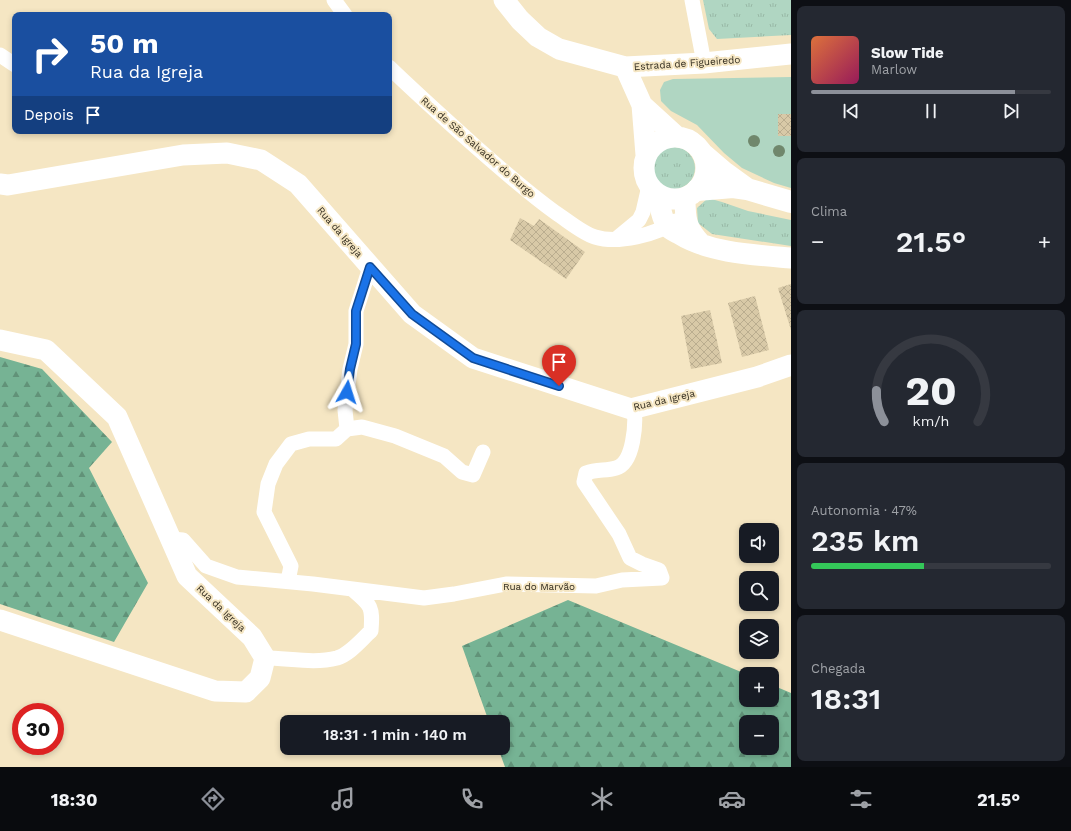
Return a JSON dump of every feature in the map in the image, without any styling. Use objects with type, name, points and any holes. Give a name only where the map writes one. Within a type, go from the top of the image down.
[{"type":"main road","points":[[704,155],[747,189]]},
{"type":"main road","points":[[684,208],[722,187],[747,189],[791,202]]},
{"type":"street","points":[[334,0],[343,12]]},
{"type":"street","points":[[504,0],[520,20],[538,37],[559,49],[624,68]]},
{"type":"street","points":[[692,0],[704,63]]},
{"type":"street","name":"Estrada de Figueiredo","points":[[646,155],[642,105],[624,68],[704,63],[791,54]]},
{"type":"street","points":[[0,55],[12,63]]},
{"type":"street","name":"Rua de São Salvador do Burgo","points":[[392,70],[439,114],[524,189],[574,226],[594,237],[615,240],[652,233],[684,208]]},
{"type":"street","name":"Estrada de Figueiredo","points":[[642,105],[676,136]]},
{"type":"street","points":[[667,137],[685,137],[693,141],[699,147],[707,163],[703,182],[684,208],[659,204],[654,190],[645,176],[644,166],[646,155],[651,147],[658,141],[667,137]]},
{"type":"street","name":"Rua da Igreja","points":[[0,184],[8,185],[183,155],[227,153],[260,160],[298,184],[412,314],[473,358],[631,409],[757,378],[791,365]]},
{"type":"street","points":[[615,240],[639,220],[654,190]]},
{"type":"street","points":[[654,190],[675,199],[684,208],[689,230],[702,246],[791,258]]},
{"type":"street","points":[[347,429],[345,410],[350,369],[356,344],[356,311],[370,267]]},
{"type":"street","name":"Rua da Igreja","points":[[0,340],[46,350],[117,417],[187,576],[252,636],[264,658]]},
{"type":"street","name":"Rua do Marvão","points":[[171,539],[183,540],[206,566],[237,577],[288,581],[424,598],[506,584],[596,586],[622,580],[662,578],[659,570],[630,558],[619,534],[584,482],[586,473],[595,470],[618,468],[628,459],[633,441],[636,419],[634,408]]},
{"type":"street","points":[[288,581],[291,566],[264,512],[268,484],[276,464],[291,444],[309,439],[336,439],[347,429],[362,427],[395,436],[444,456],[462,472],[473,475],[484,452]]},
{"type":"street","points":[[0,620],[215,691],[246,692],[260,678],[264,658],[310,660],[338,658],[351,650],[371,631],[372,612],[365,600],[352,589]]},
{"type":"green space","points":[[703,0],[791,0],[791,35],[717,39],[709,29]]},
{"type":"green space","points":[[791,77],[791,188],[774,183],[742,168],[724,153],[697,125],[671,111],[661,101],[660,90],[664,82],[673,79]]},
{"type":"green space","points":[[670,147],[678,147],[686,150],[692,156],[695,168],[692,180],[686,186],[678,189],[670,189],[662,186],[656,180],[653,172],[653,164],[656,156],[662,150]]},
{"type":"green space","points":[[708,198],[748,211],[791,220],[791,246],[712,234],[698,223],[697,208]]},
{"type":"green space","points":[[0,357],[42,369],[112,442],[89,468],[148,583],[114,642],[0,604]]},
{"type":"green space","points":[[568,600],[739,671],[739,707],[779,707],[779,688],[791,693],[791,767],[505,767],[501,755],[510,755],[510,715],[487,715],[462,646]]},
{"type":"building","points":[[778,114],[791,114],[791,136],[778,136]]},
{"type":"building","points":[[520,218],[534,226],[539,219],[585,252],[566,279],[510,240]]},
{"type":"building","points":[[791,284],[791,330],[778,288]]},
{"type":"building","points":[[755,296],[769,350],[742,357],[728,303]]},
{"type":"building","points":[[710,310],[722,363],[691,369],[681,316]]},
{"type":"route","points":[[347,392],[350,369],[356,344],[356,311],[370,267],[412,314],[473,358],[559,386]]}]
